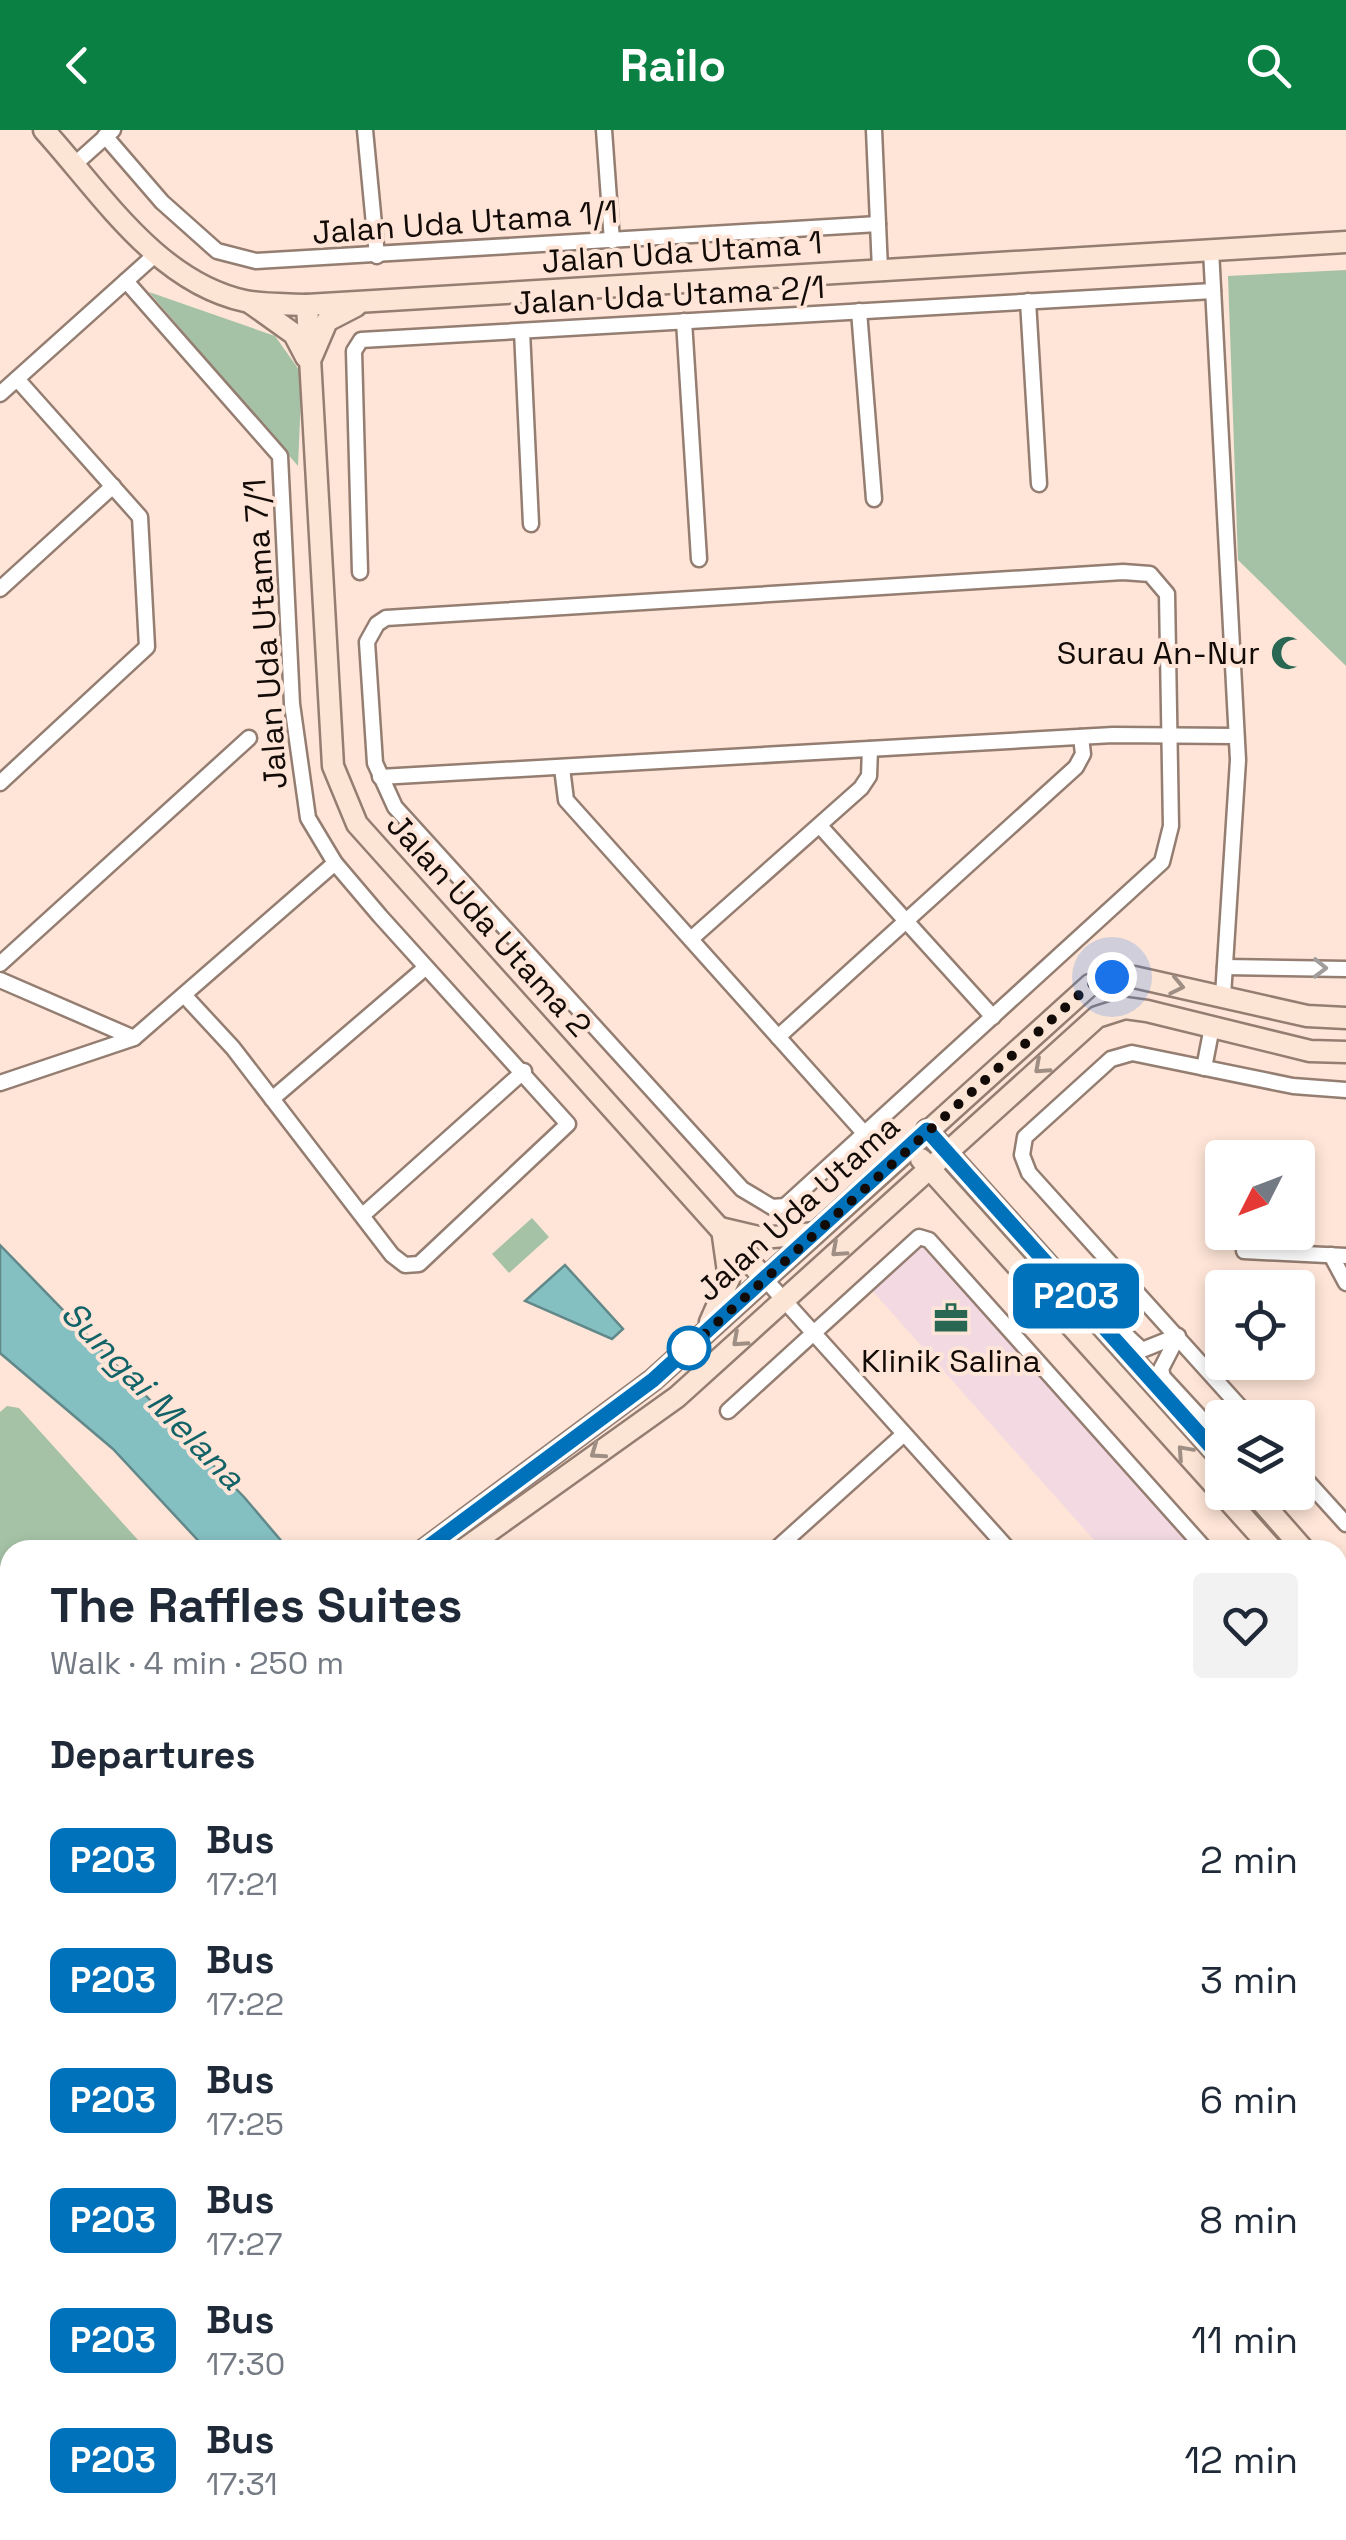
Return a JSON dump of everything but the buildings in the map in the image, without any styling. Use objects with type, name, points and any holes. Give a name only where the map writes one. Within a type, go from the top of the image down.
[{"type":"street","name":"Jalan Uda Utama 1","points":[[44,130],[156,254],[210,290],[247,301],[306,306],[1346,242]]},
{"type":"street","points":[[365,130],[377,256]]},
{"type":"street","points":[[604,130],[612,240]]},
{"type":"street","points":[[874,130],[880,270]]},
{"type":"street","points":[[74,164],[109,133]]},
{"type":"street","name":"Jalan Uda Utama 1/1","points":[[109,133],[162,202],[217,251],[274,262],[878,224]]},
{"type":"street","points":[[1211,250],[1238,760],[1223,996]]},
{"type":"street","points":[[0,394],[156,254]]},
{"type":"street","name":"Jalan Uda Utama 7/1","points":[[126,281],[280,456],[292,704],[308,818],[334,862],[568,1124],[419,1264],[405,1265],[392,1256],[364,1214]]},
{"type":"street","name":"Jalan Uda Utama 2/1","points":[[360,572],[354,351],[361,340],[1213,290]]},
{"type":"street","points":[[247,301],[294,334],[310,363]]},
{"type":"street","points":[[1028,301],[1039,484]]},
{"type":"street","points":[[310,363],[327,321],[364,302]]},
{"type":"street","name":"Jalan Uda Utama 2","points":[[306,306],[334,766],[357,824],[764,1279]]},
{"type":"street","points":[[859,311],[874,499]]},
{"type":"street","points":[[684,322],[700,559]]},
{"type":"street","points":[[522,331],[531,524]]},
{"type":"street","points":[[0,783],[147,647],[140,518],[16,380]]},
{"type":"street","points":[[0,589],[113,486]]},
{"type":"street","points":[[1123,572],[1150,574],[1167,594],[1172,826],[1162,862],[785,1206],[772,1207],[756,1201],[395,807],[380,777],[368,642],[377,624],[386,618],[1123,572]]},
{"type":"street","points":[[380,777],[1080,737],[1236,736]]},
{"type":"street","points":[[778,1037],[1076,767],[1083,754],[1080,737]]},
{"type":"street","points":[[0,964],[249,738]]},
{"type":"street","points":[[691,939],[820,826],[869,776],[870,750]]},
{"type":"street","points":[[562,768],[566,800],[865,1134]]},
{"type":"street","points":[[820,826],[993,1017]]},
{"type":"street","points":[[0,1083],[134,1038],[334,862]]},
{"type":"street","points":[[1225,967],[1346,969]]},
{"type":"street","points":[[272,1099],[425,968]]},
{"type":"street","name":"Jalan Uda Utama","points":[[437,1540],[653,1380],[1090,985],[1112,977],[1134,977],[1307,1016],[1346,1018]]},
{"type":"street","points":[[0,980],[134,1038]]},
{"type":"street","points":[[184,995],[364,1214],[524,1071]]},
{"type":"street","name":"Jalan Uda Utama","points":[[477,1540],[677,1397],[1097,1016],[1109,1011],[1147,1011],[1310,1051],[1346,1052]]},
{"type":"street","points":[[1204,1068],[1212,1026]]},
{"type":"street","points":[[1234,1400],[1029,1173],[1022,1155],[1026,1137],[1110,1059],[1132,1053],[1293,1086],[1346,1090]]},
{"type":"street","points":[[972,1181],[972,1157],[985,1118]]},
{"type":"street","points":[[927,1130],[1205,1436]]},
{"type":"street","points":[[909,1147],[1264,1540]]},
{"type":"street","points":[[893,1200],[914,1192],[953,1195]]},
{"type":"street","points":[[705,1333],[729,1278],[720,1228],[762,1238],[815,1233]]},
{"type":"street","points":[[728,1410],[919,1237],[929,1240],[1197,1540]]},
{"type":"street","points":[[1244,1250],[1338,1256],[1346,1282]]},
{"type":"street","points":[[764,1279],[995,1540]]},
{"type":"street","points":[[1066,1284],[1098,1306],[1142,1350],[1178,1336]]},
{"type":"street","points":[[1178,1336],[1162,1369],[1163,1377],[1205,1423]]},
{"type":"street","points":[[786,1540],[904,1434]]},
{"type":"street","points":[[1315,1489],[1346,1524]]},
{"type":"street","points":[[1269,1510],[1295,1540]]},
{"type":"shaded area","points":[[920,1243],[926,1245],[1190,1540],[1094,1540],[869,1287]]},
{"type":"green space","points":[[1346,270],[1346,666],[1238,560],[1228,276]]},
{"type":"green space","points":[[149,292],[275,336],[302,374],[298,466]]},
{"type":"green space","points":[[532,1218],[549,1237],[509,1273],[492,1254]]},
{"type":"green space","points":[[7,1406],[19,1408],[138,1540],[0,1540],[0,1412]]},
{"type":"water","points":[[0,1245],[244,1497],[281,1540],[198,1540],[113,1449],[0,1353]]},
{"type":"water","points":[[565,1265],[623,1329],[612,1339],[525,1301]]},
{"type":"bus line","name":"P203","points":[[437,1540],[653,1380],[927,1130],[1205,1440]]},
{"type":"place","name":"Surau An-Nur","points":[[1288,653]]},
{"type":"place","name":"Klinik Salina","points":[[951,1318]]},
{"type":"route","points":[[689,1348],[677,1359],[1090,985],[1112,977]]},
{"type":"water label","name":"Sungai Melana","points":[[153,1395]]}]
